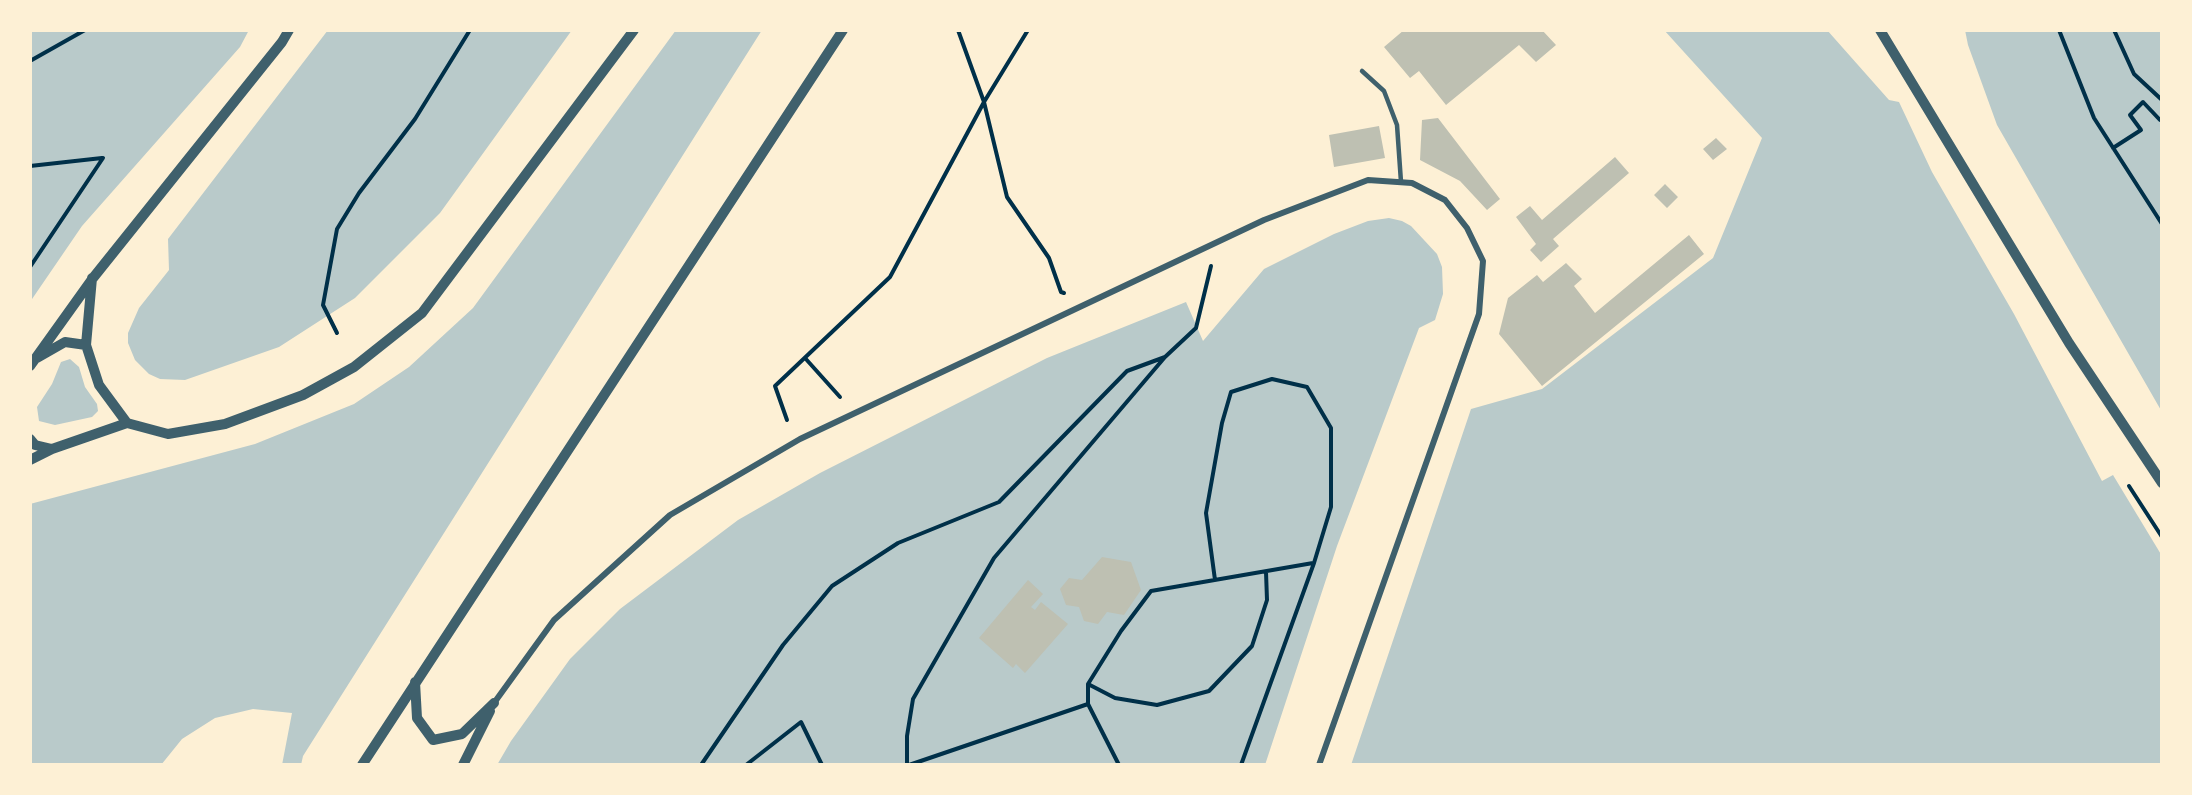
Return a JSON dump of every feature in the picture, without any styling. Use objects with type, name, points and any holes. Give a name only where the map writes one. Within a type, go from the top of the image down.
[{"type":"street","points":[[32,363],[93,278],[282,42],[289,30]]},
{"type":"street","points":[[30,460],[52,449],[127,423],[168,434],[225,424],[303,395],[354,367],[422,313],[634,30]]},
{"type":"street","points":[[362,765],[843,30]]},
{"type":"street","points":[[1881,31],[2069,343],[2162,483]]},
{"type":"street","points":[[415,682],[417,718],[433,740],[462,734],[494,702],[554,620],[670,515],[800,439],[1264,219],[1368,180],[1412,183],[1445,200],[1467,228],[1483,261],[1479,314],[1319,765]]},
{"type":"street","points":[[93,278],[86,345],[99,385],[127,423]]},
{"type":"street","points":[[32,363],[65,342],[86,345]]},
{"type":"street","points":[[30,440],[35,445],[52,449]]},
{"type":"street","points":[[463,765],[494,702]]},
{"type":"lane","points":[[1362,71],[1384,91],[1397,125],[1401,182]]},
{"type":"path","points":[[30,61],[85,30]]},
{"type":"path","points":[[337,333],[323,305],[337,229],[359,193],[415,119],[470,30]]},
{"type":"path","points":[[958,30],[984,102],[1008,197],[1049,258],[1061,292],[1088,301]]},
{"type":"path","points":[[787,420],[775,386],[891,277],[984,102],[1028,30]]},
{"type":"path","points":[[2059,30],[2094,118],[2162,224]]},
{"type":"path","points":[[2114,30],[2134,74],[2162,100]]},
{"type":"path","points":[[2113,148],[2141,130],[2130,115],[2143,102],[2160,120],[2162,118]]},
{"type":"path","points":[[30,166],[103,158],[30,267]]},
{"type":"path","points":[[1088,704],[908,765],[908,728],[914,699],[994,558],[1165,357],[1196,328],[1209,283],[1213,242]]},
{"type":"path","points":[[701,765],[783,645],[832,586],[898,543],[999,502],[1127,372],[1165,357]]},
{"type":"path","points":[[805,358],[840,397]]},
{"type":"path","points":[[1215,580],[1206,513],[1222,423],[1231,392],[1272,379],[1307,387],[1331,428],[1331,507],[1314,563],[1241,765]]},
{"type":"path","points":[[2129,486],[2162,537]]},
{"type":"path","points":[[1119,765],[1088,704],[1088,684],[1121,631],[1151,591],[1314,563]]},
{"type":"path","points":[[1088,684],[1115,698],[1157,705],[1209,691],[1252,646],[1267,600],[1266,572]]},
{"type":"path","points":[[746,765],[801,722],[821,763],[813,765]]},
{"type":"shaded area","points":[[30,30],[249,30],[240,47],[82,226],[30,302]]},
{"type":"shaded area","points":[[328,30],[572,30],[440,213],[355,298],[279,347],[185,380],[160,379],[149,374],[135,360],[128,343],[128,333],[139,308],[169,270],[168,239]]},
{"type":"shaded area","points":[[676,30],[762,30],[303,756],[301,765],[282,765],[292,713],[253,709],[215,718],[182,739],[161,765],[30,765],[30,504],[255,444],[354,404],[409,367],[473,308]]},
{"type":"shaded area","points":[[1664,30],[1827,30],[1889,100],[1899,102],[1932,172],[2014,314],[2102,481],[2113,475],[2162,556],[2162,765],[1351,765],[1471,409],[1542,389],[1713,258],[1762,138]]},
{"type":"shaded area","points":[[1965,30],[2162,30],[2162,412],[1997,125],[1968,45]]},
{"type":"shaded area","points":[[1389,218],[1411,226],[1437,254],[1442,267],[1443,294],[1435,320],[1419,328],[1337,546],[1265,765],[497,765],[511,741],[570,659],[620,609],[738,520],[820,473],[1047,358],[1186,302],[1203,341],[1264,269],[1334,234],[1368,221]]},
{"type":"shaded area","points":[[70,359],[79,367],[85,387],[97,404],[98,411],[92,417],[55,425],[39,421],[37,407],[52,384],[61,362]]},
{"type":"building","points":[[1404,30],[1542,30],[1556,45],[1536,62],[1519,45],[1446,105],[1419,71],[1410,78],[1384,47]]},
{"type":"building","points":[[1438,118],[1500,199],[1487,210],[1460,181],[1420,160],[1422,120]]},
{"type":"building","points":[[1379,126],[1385,158],[1334,167],[1329,135]]},
{"type":"building","points":[[1716,138],[1727,149],[1713,160],[1703,149]]},
{"type":"building","points":[[1615,157],[1629,173],[1553,239],[1559,246],[1541,262],[1530,250],[1536,244],[1516,217],[1530,206],[1542,220]]},
{"type":"building","points":[[1665,184],[1678,197],[1667,208],[1654,195]]},
{"type":"building","points":[[1689,235],[1704,254],[1542,386],[1499,334],[1508,298],[1537,275],[1543,282],[1566,263],[1582,279],[1574,286],[1595,313]]},
{"type":"building","points":[[1102,557],[1131,562],[1141,590],[1124,615],[1107,612],[1098,624],[1084,621],[1079,607],[1066,605],[1060,589],[1069,578],[1082,580]]},
{"type":"building","points":[[1028,580],[1043,594],[1031,607],[1035,610],[1041,602],[1068,624],[1025,673],[1016,664],[1013,668],[979,638]]}]
